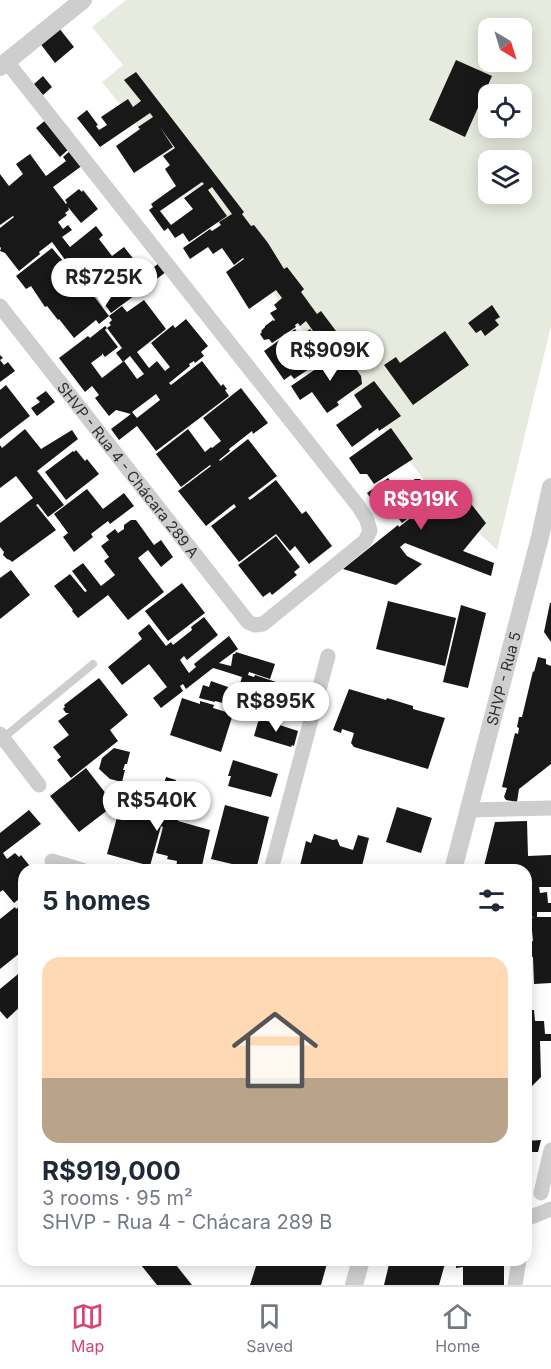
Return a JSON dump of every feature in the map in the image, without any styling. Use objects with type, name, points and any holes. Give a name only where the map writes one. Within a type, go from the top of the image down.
[{"type":"street","points":[[3,64],[77,2]]},
{"type":"street","name":"SHVP - Rua 4 - Chácara 289 A","points":[[0,306],[248,622],[255,625],[263,624],[365,541],[370,531],[360,507],[3,64]]},
{"type":"street","name":"SHVP - Rua 5","points":[[455,864],[546,536],[551,487]]},
{"type":"street","points":[[273,864],[328,656]]},
{"type":"street","points":[[2,736],[39,785]]},
{"type":"street","points":[[470,810],[551,808]]},
{"type":"street","points":[[52,861],[62,864]]},
{"type":"street","points":[[541,1192],[551,1150]]},
{"type":"street","points":[[532,1217],[551,1209]]},
{"type":"street","points":[[354,1285],[359,1266]]},
{"type":"street","points":[[515,1285],[518,1266]]},
{"type":"lane","points":[[2,736],[93,664]]},
{"type":"shaded area","points":[[126,0],[551,0],[551,326],[497,550],[431,488],[102,82],[123,65],[92,27]]},
{"type":"building","points":[[55,23],[74,47],[55,63],[36,38]]},
{"type":"building","points":[[456,60],[478,70],[478,72],[492,76],[488,84],[478,84],[478,108],[465,137],[429,120]]},
{"type":"building","points":[[136,72],[244,212],[242,214],[251,226],[254,225],[268,243],[284,269],[287,267],[304,289],[301,292],[317,314],[321,311],[348,347],[332,358],[306,321],[300,326],[298,323],[296,327],[272,343],[269,339],[264,340],[260,334],[261,331],[275,320],[270,313],[277,309],[274,305],[282,298],[276,290],[249,309],[226,272],[243,258],[234,265],[222,248],[213,254],[208,247],[190,259],[183,248],[210,229],[212,231],[221,225],[219,222],[232,214],[212,187],[208,190],[227,216],[189,242],[183,233],[175,238],[168,228],[164,231],[149,210],[153,207],[151,204],[176,186],[165,169],[170,165],[163,156],[175,148],[160,127],[173,147],[134,173],[116,146],[153,117],[150,113],[100,147],[77,118],[87,110],[99,130],[107,125],[101,117],[128,99],[133,107],[141,101],[124,80]],"holes":[[[202,182],[204,184],[184,198],[193,209],[171,225],[160,211]]]},
{"type":"building","points":[[43,76],[52,87],[43,95],[34,84]]},
{"type":"building","points":[[47,119],[70,148],[60,157],[36,128]]},
{"type":"building","points":[[71,150],[83,165],[53,187],[66,204],[65,200],[79,189],[82,192],[83,190],[98,209],[81,223],[68,207],[69,210],[65,213],[67,215],[58,222],[63,229],[68,225],[72,230],[62,237],[70,247],[96,226],[103,235],[99,239],[112,256],[124,247],[136,262],[128,268],[138,280],[159,263],[166,272],[111,313],[92,287],[89,290],[81,280],[79,281],[109,316],[99,324],[96,320],[74,338],[47,306],[45,307],[31,286],[26,289],[16,276],[52,248],[73,273],[52,242],[19,271],[5,253],[0,251],[0,228],[14,217],[0,225],[0,174],[9,186],[23,174],[16,164],[30,154],[46,176],[66,161],[63,157]]},
{"type":"building","points":[[144,300],[166,329],[137,352],[149,368],[157,361],[165,371],[170,367],[151,343],[173,325],[175,328],[186,319],[208,346],[201,352],[204,356],[195,363],[194,361],[189,364],[190,366],[169,383],[171,385],[202,361],[221,386],[223,384],[227,389],[225,390],[229,396],[156,451],[137,426],[119,440],[111,429],[131,414],[116,410],[109,416],[95,398],[99,395],[92,386],[85,392],[59,358],[88,336],[90,338],[105,326],[107,328],[111,325],[109,323],[112,320],[109,316],[122,306],[127,312]],"holes":[[[107,328],[122,348],[116,353],[123,362],[102,378],[91,363],[102,353],[105,357],[118,347],[105,330]],[[130,356],[144,374],[137,379],[124,361]],[[156,394],[160,400],[137,418],[132,412]]]},
{"type":"building","points":[[492,305],[500,317],[495,320],[499,325],[485,336],[481,330],[476,333],[468,323]]},
{"type":"building","points":[[295,329],[300,336],[310,329],[329,357],[319,365],[315,360],[307,366],[309,369],[294,379],[291,375],[284,380],[264,351]]},
{"type":"building","points":[[445,331],[469,365],[413,405],[384,365],[396,357],[400,363]]},
{"type":"building","points":[[344,352],[361,376],[362,384],[337,402],[339,405],[327,413],[312,392],[300,400],[291,386]]},
{"type":"building","points":[[0,360],[4,365],[8,362],[15,371],[0,382]]},
{"type":"building","points":[[374,381],[401,416],[379,431],[378,428],[352,447],[336,425],[362,407],[354,395]]},
{"type":"building","points":[[6,385],[30,416],[0,439],[0,390]]},
{"type":"building","points":[[241,388],[268,423],[253,434],[252,431],[219,460],[248,439],[277,476],[248,498],[250,500],[276,480],[302,514],[306,511],[332,546],[309,564],[295,546],[290,551],[276,534],[239,562],[211,526],[236,507],[234,504],[206,526],[178,491],[211,466],[181,487],[156,454],[188,429],[205,452],[212,448],[221,441],[203,418]]},
{"type":"building","points":[[46,391],[55,402],[37,416],[31,408],[40,402],[36,398]]},
{"type":"building","points":[[391,428],[413,459],[374,484],[367,474],[360,474],[349,458]]},
{"type":"building","points":[[25,429],[41,449],[72,430],[78,439],[37,471],[64,505],[48,517],[38,504],[36,505],[56,530],[12,562],[3,555],[4,552],[0,547],[0,523],[33,498],[16,476],[0,488],[0,445],[2,448]]},
{"type":"building","points":[[76,450],[99,474],[66,500],[45,472]]},
{"type":"building","points":[[388,478],[399,492],[404,485],[420,479],[435,497],[454,482],[486,523],[463,551],[494,563],[491,576],[405,543],[400,547],[407,556],[422,564],[396,585],[343,569],[426,506],[402,523],[399,519],[393,518],[388,511],[383,515],[367,493]]},
{"type":"building","points":[[87,489],[103,509],[124,493],[134,506],[110,524],[108,521],[91,534],[93,537],[74,552],[63,537],[68,533],[54,514]]},
{"type":"building","points":[[131,520],[136,520],[154,545],[161,540],[173,557],[161,567],[148,550],[138,558],[164,592],[128,620],[108,595],[78,618],[54,586],[70,574],[85,592],[87,591],[72,571],[83,563],[101,586],[115,575],[104,561],[109,557],[101,546],[109,540],[106,536],[115,529],[118,533]]},
{"type":"building","points":[[276,536],[300,567],[294,572],[297,575],[272,595],[270,592],[263,597],[238,565]]},
{"type":"building","points":[[11,570],[30,595],[0,619],[0,578]]},
{"type":"building","points":[[182,583],[205,613],[168,641],[145,611]]},
{"type":"building","points":[[388,601],[456,618],[445,666],[376,649]]},
{"type":"building","points":[[551,603],[551,642],[544,632]]},
{"type":"building","points":[[461,605],[486,613],[468,688],[443,682]]},
{"type":"building","points":[[204,617],[218,635],[187,660],[184,656],[180,660],[189,673],[196,667],[194,664],[229,636],[238,649],[219,663],[231,666],[233,654],[236,652],[275,664],[270,679],[249,672],[248,675],[254,677],[255,675],[292,689],[282,722],[272,719],[271,721],[233,707],[242,677],[220,670],[213,668],[186,689],[183,684],[180,686],[183,691],[161,708],[153,698],[167,687],[149,664],[122,685],[108,667],[142,639],[138,633],[149,624],[166,646],[171,642],[173,645]]},
{"type":"building","points":[[538,657],[546,659],[546,664],[551,666],[551,764],[519,789],[517,802],[506,800],[504,797],[507,788],[502,787],[515,733],[518,734],[519,717],[522,717]]},
{"type":"building","points":[[99,678],[128,715],[110,730],[118,741],[71,778],[57,760],[61,757],[53,747],[69,735],[58,721],[69,713],[63,709],[64,705]]},
{"type":"building","points":[[211,681],[228,687],[223,703],[199,698],[203,685],[209,687]]},
{"type":"building","points":[[349,689],[386,700],[387,698],[413,706],[413,709],[445,718],[428,769],[354,747],[351,743],[354,733],[342,729],[341,733],[333,730]]},
{"type":"building","points":[[182,698],[200,704],[200,701],[214,705],[213,708],[233,714],[221,752],[170,735]]},
{"type":"building","points":[[261,719],[298,731],[294,746],[254,736]]},
{"type":"building","points":[[114,748],[130,752],[123,770],[125,770],[122,782],[110,779],[99,769],[102,758]]},
{"type":"building","points":[[233,760],[278,774],[271,797],[228,786],[231,776],[228,776]]},
{"type":"building","points":[[86,768],[114,804],[79,832],[50,796]]},
{"type":"building","points":[[166,777],[176,780],[167,813],[179,817],[178,821],[210,830],[202,864],[177,864],[177,861],[167,859],[168,856],[156,853],[163,827],[161,826],[151,864],[107,854],[124,792],[159,802]]},
{"type":"building","points":[[225,805],[269,817],[257,864],[232,864],[211,859]]},
{"type":"building","points":[[397,807],[432,818],[421,853],[386,842]]},
{"type":"building","points":[[29,810],[41,824],[3,853],[7,859],[15,853],[19,857],[21,855],[28,864],[18,864],[18,900],[14,903],[3,890],[0,892],[0,833]]},
{"type":"building","points":[[527,821],[528,856],[551,855],[551,887],[539,887],[540,893],[547,892],[551,912],[537,912],[537,917],[551,917],[551,983],[534,984],[532,917],[535,917],[532,917],[532,864],[484,864],[495,822]]},
{"type":"building","points":[[314,834],[333,840],[337,839],[340,846],[353,850],[358,835],[369,838],[362,864],[300,864],[306,841],[311,843]]},
{"type":"building","points":[[15,907],[18,908],[18,955],[0,969],[0,919]]},
{"type":"building","points":[[18,974],[18,1009],[7,1019],[0,1011],[0,989]]},
{"type":"building","points":[[532,1010],[534,1010],[535,1021],[544,1021],[545,1034],[551,1034],[551,1041],[540,1041],[541,1077],[532,1086]]},
{"type":"building","points":[[541,1140],[538,1152],[532,1152],[532,1141]]},
{"type":"building","points":[[142,1266],[177,1266],[192,1285],[157,1285]]},
{"type":"building","points":[[256,1266],[326,1266],[321,1285],[250,1285]]},
{"type":"building","points":[[389,1266],[444,1266],[439,1285],[384,1285]]},
{"type":"building","points":[[456,1266],[504,1266],[504,1285],[463,1285],[463,1267],[456,1268]]}]
